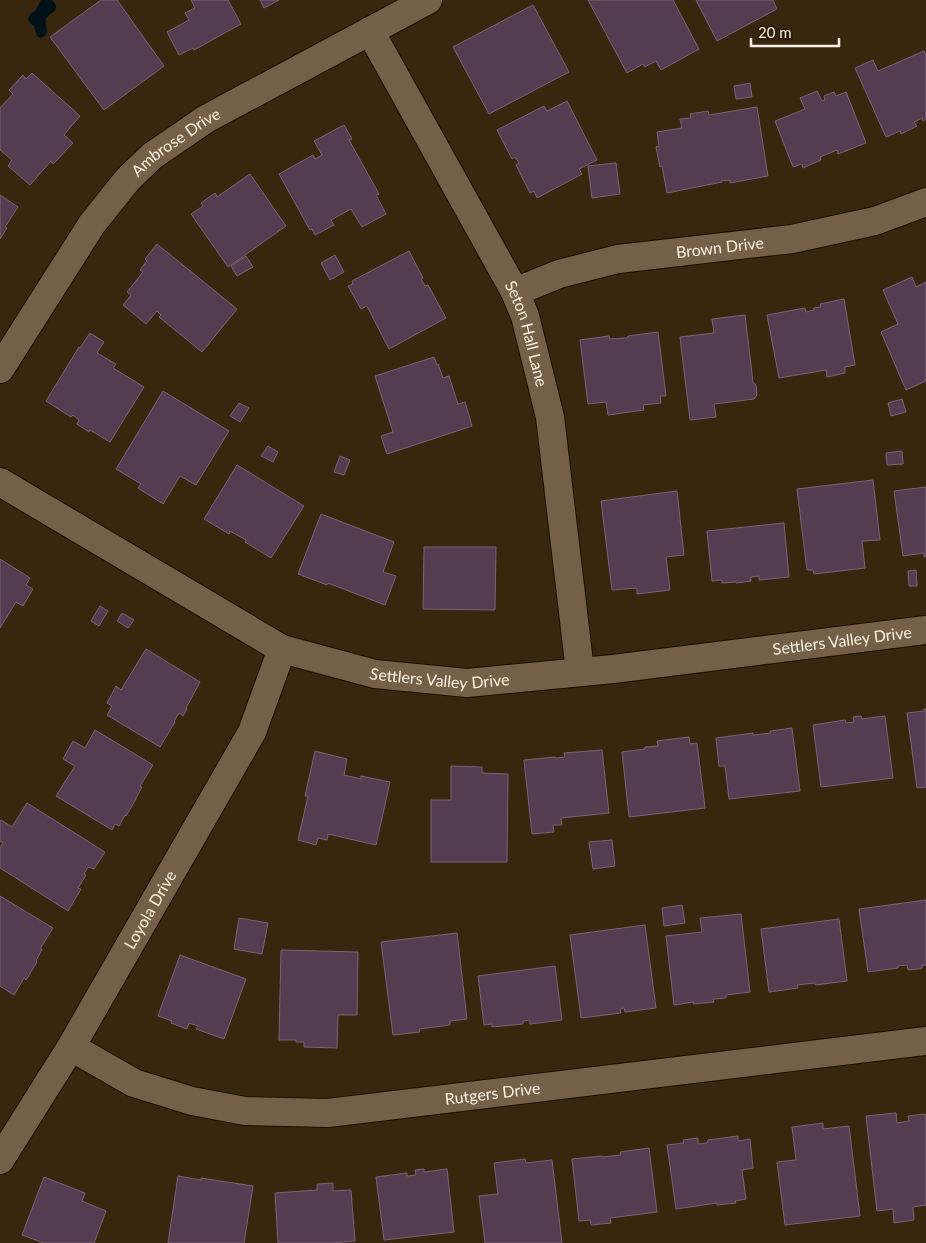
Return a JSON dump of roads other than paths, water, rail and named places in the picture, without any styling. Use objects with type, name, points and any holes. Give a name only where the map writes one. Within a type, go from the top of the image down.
[{"type":"street","name":"Ambrose Drive","points":[[0,369],[92,224],[128,179],[152,156],[206,119],[428,0]]},
{"type":"street","name":"Seton Hall Lane","points":[[370,31],[515,292],[525,316],[550,417],[580,671]]},
{"type":"street","name":"Brown Drive","points":[[515,292],[559,274],[618,259],[792,239],[875,221],[926,202]]},
{"type":"street","name":"Settlers Valley Drive","points":[[0,482],[282,649],[375,674],[467,683],[622,668],[926,630]]},
{"type":"street","name":"Loyola Drive","points":[[0,1160],[71,1048],[252,732],[282,649]]},
{"type":"street","name":"Rutgers Drive","points":[[71,1048],[134,1083],[192,1101],[245,1111],[328,1113],[926,1041]]}]
